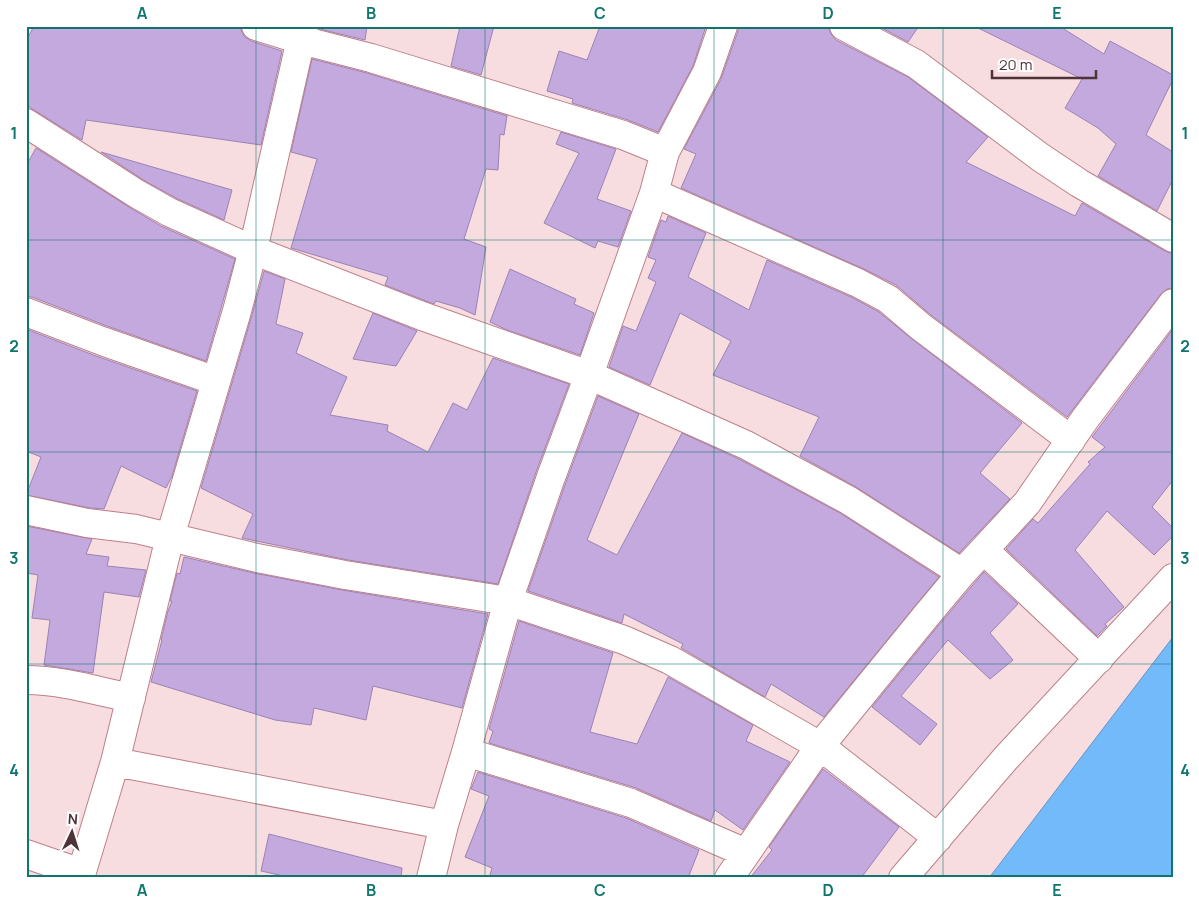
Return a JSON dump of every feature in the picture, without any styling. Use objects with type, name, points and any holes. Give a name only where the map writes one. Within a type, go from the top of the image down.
[{"type":"street","points":[[256,26],[302,33],[371,58],[623,135],[665,152]]},
{"type":"street","points":[[431,878],[444,825],[508,601],[654,193],[665,152],[707,72],[723,26]]},
{"type":"street","points":[[844,26],[916,64],[1040,157],[1079,183],[1173,238]]},
{"type":"street","points":[[26,854],[81,875],[115,762],[170,537],[237,311],[253,250],[302,33]]},
{"type":"street","points":[[26,123],[145,199],[253,250],[422,316],[590,374],[746,445],[848,500],[962,573]]},
{"type":"street","points":[[654,193],[888,298],[936,338],[1071,440]]},
{"type":"street","points":[[729,878],[820,746],[962,573],[1028,503],[1085,419],[1173,303]]},
{"type":"street","points":[[26,312],[102,341],[216,380]]},
{"type":"street","points":[[26,510],[88,523],[136,529],[257,558],[345,575],[508,601],[624,640],[670,660],[820,746],[938,838]]},
{"type":"street","points":[[984,550],[1099,659]]},
{"type":"street","points":[[903,878],[1006,758],[1173,578]]},
{"type":"street","points":[[26,680],[58,683],[131,698]]},
{"type":"street","points":[[466,752],[631,803],[746,854]]},
{"type":"street","points":[[115,762],[444,825]]},
{"type":"water","points":[[1173,637],[1173,878],[989,878]]},
{"type":"building","points":[[34,26],[241,26],[244,36],[251,41],[282,51],[261,145],[86,120],[82,140],[26,105],[26,41]]},
{"type":"building","points":[[319,26],[367,26],[365,40],[319,29]]},
{"type":"building","points":[[460,26],[494,26],[481,75],[451,66]]},
{"type":"building","points":[[600,26],[706,26],[693,66],[658,132],[628,120],[572,103],[573,99],[547,91],[559,51],[587,60]]},
{"type":"building","points":[[738,26],[828,26],[836,40],[908,77],[988,137],[966,162],[1075,216],[1082,203],[1173,254],[1173,288],[1167,289],[1161,294],[1067,417],[931,315],[896,285],[681,188],[696,154],[684,149],[721,79],[738,31]]},
{"type":"building","points":[[878,26],[919,26],[908,42]]},
{"type":"building","points":[[974,26],[1059,26],[1104,54],[1110,41],[1173,75],[1173,79],[1146,135],[1173,152],[1173,179],[1157,211],[1098,176],[1116,144],[1098,128],[1065,108],[1082,79]]},
{"type":"building","points":[[312,59],[367,73],[507,116],[504,135],[500,134],[498,170],[486,169],[464,239],[486,247],[475,315],[460,308],[436,301],[434,304],[385,285],[388,277],[291,248],[317,159],[291,152]]},
{"type":"building","points":[[561,132],[616,149],[597,199],[631,211],[618,247],[598,241],[595,248],[544,223],[579,153],[556,144]]},
{"type":"building","points":[[36,148],[161,226],[235,259],[206,361],[32,297],[26,297],[26,166]]},
{"type":"building","points":[[101,152],[232,190],[224,220],[176,198],[145,181]]},
{"type":"building","points":[[668,216],[706,233],[688,277],[749,310],[767,260],[851,297],[879,312],[1022,423],[980,473],[1010,499],[959,553],[856,487],[800,456],[819,417],[713,375],[731,341],[680,313],[650,385],[609,367],[623,326],[636,331],[656,282],[648,278],[656,260],[648,257],[661,220],[666,222]]},
{"type":"building","points":[[510,269],[576,299],[574,304],[594,313],[580,355],[507,330],[490,322]]},
{"type":"building","points":[[264,271],[285,279],[276,324],[303,333],[296,353],[347,377],[330,415],[388,425],[387,431],[428,452],[453,403],[467,410],[493,358],[569,384],[536,472],[498,584],[348,560],[242,538],[253,514],[201,488]]},
{"type":"building","points":[[373,313],[417,331],[396,366],[353,359]]},
{"type":"building","points":[[26,329],[96,356],[197,391],[172,476],[166,488],[121,466],[104,509],[26,495],[41,457],[26,451]]},
{"type":"building","points":[[1173,329],[1173,480],[1152,507],[1173,528],[1173,536],[1154,555],[1107,511],[1075,550],[1124,607],[1105,624],[1107,626],[1097,636],[1006,549],[1033,519],[1038,523],[1090,464],[1088,462],[1105,447],[1092,437]]},
{"type":"building","points":[[598,396],[639,414],[587,540],[617,555],[682,433],[739,459],[840,513],[939,577],[824,717],[771,684],[765,697],[681,648],[683,644],[624,614],[622,623],[528,591]]},
{"type":"building","points":[[26,526],[92,539],[86,554],[109,557],[107,566],[146,570],[139,597],[104,592],[93,673],[44,665],[50,620],[32,618],[38,575],[26,573]]},
{"type":"building","points":[[184,557],[342,590],[488,614],[462,708],[373,686],[366,720],[314,708],[311,725],[275,720],[151,682],[172,601],[170,601],[177,573],[180,574]]},
{"type":"building","points":[[984,572],[1018,604],[990,633],[1013,660],[990,679],[948,640],[901,696],[937,724],[920,745],[872,707]]},
{"type":"building","points":[[519,621],[613,653],[590,732],[637,744],[668,677],[753,725],[746,741],[790,762],[743,830],[715,810],[711,821],[636,788],[489,743],[493,731],[489,729]]},
{"type":"building","points":[[823,769],[899,827],[861,878],[750,878],[772,850],[769,847]]},
{"type":"building","points":[[478,772],[626,818],[699,850],[688,878],[489,878],[492,868],[465,857],[489,796],[471,789]]},
{"type":"building","points":[[269,834],[402,868],[401,878],[293,878],[261,871]]}]
